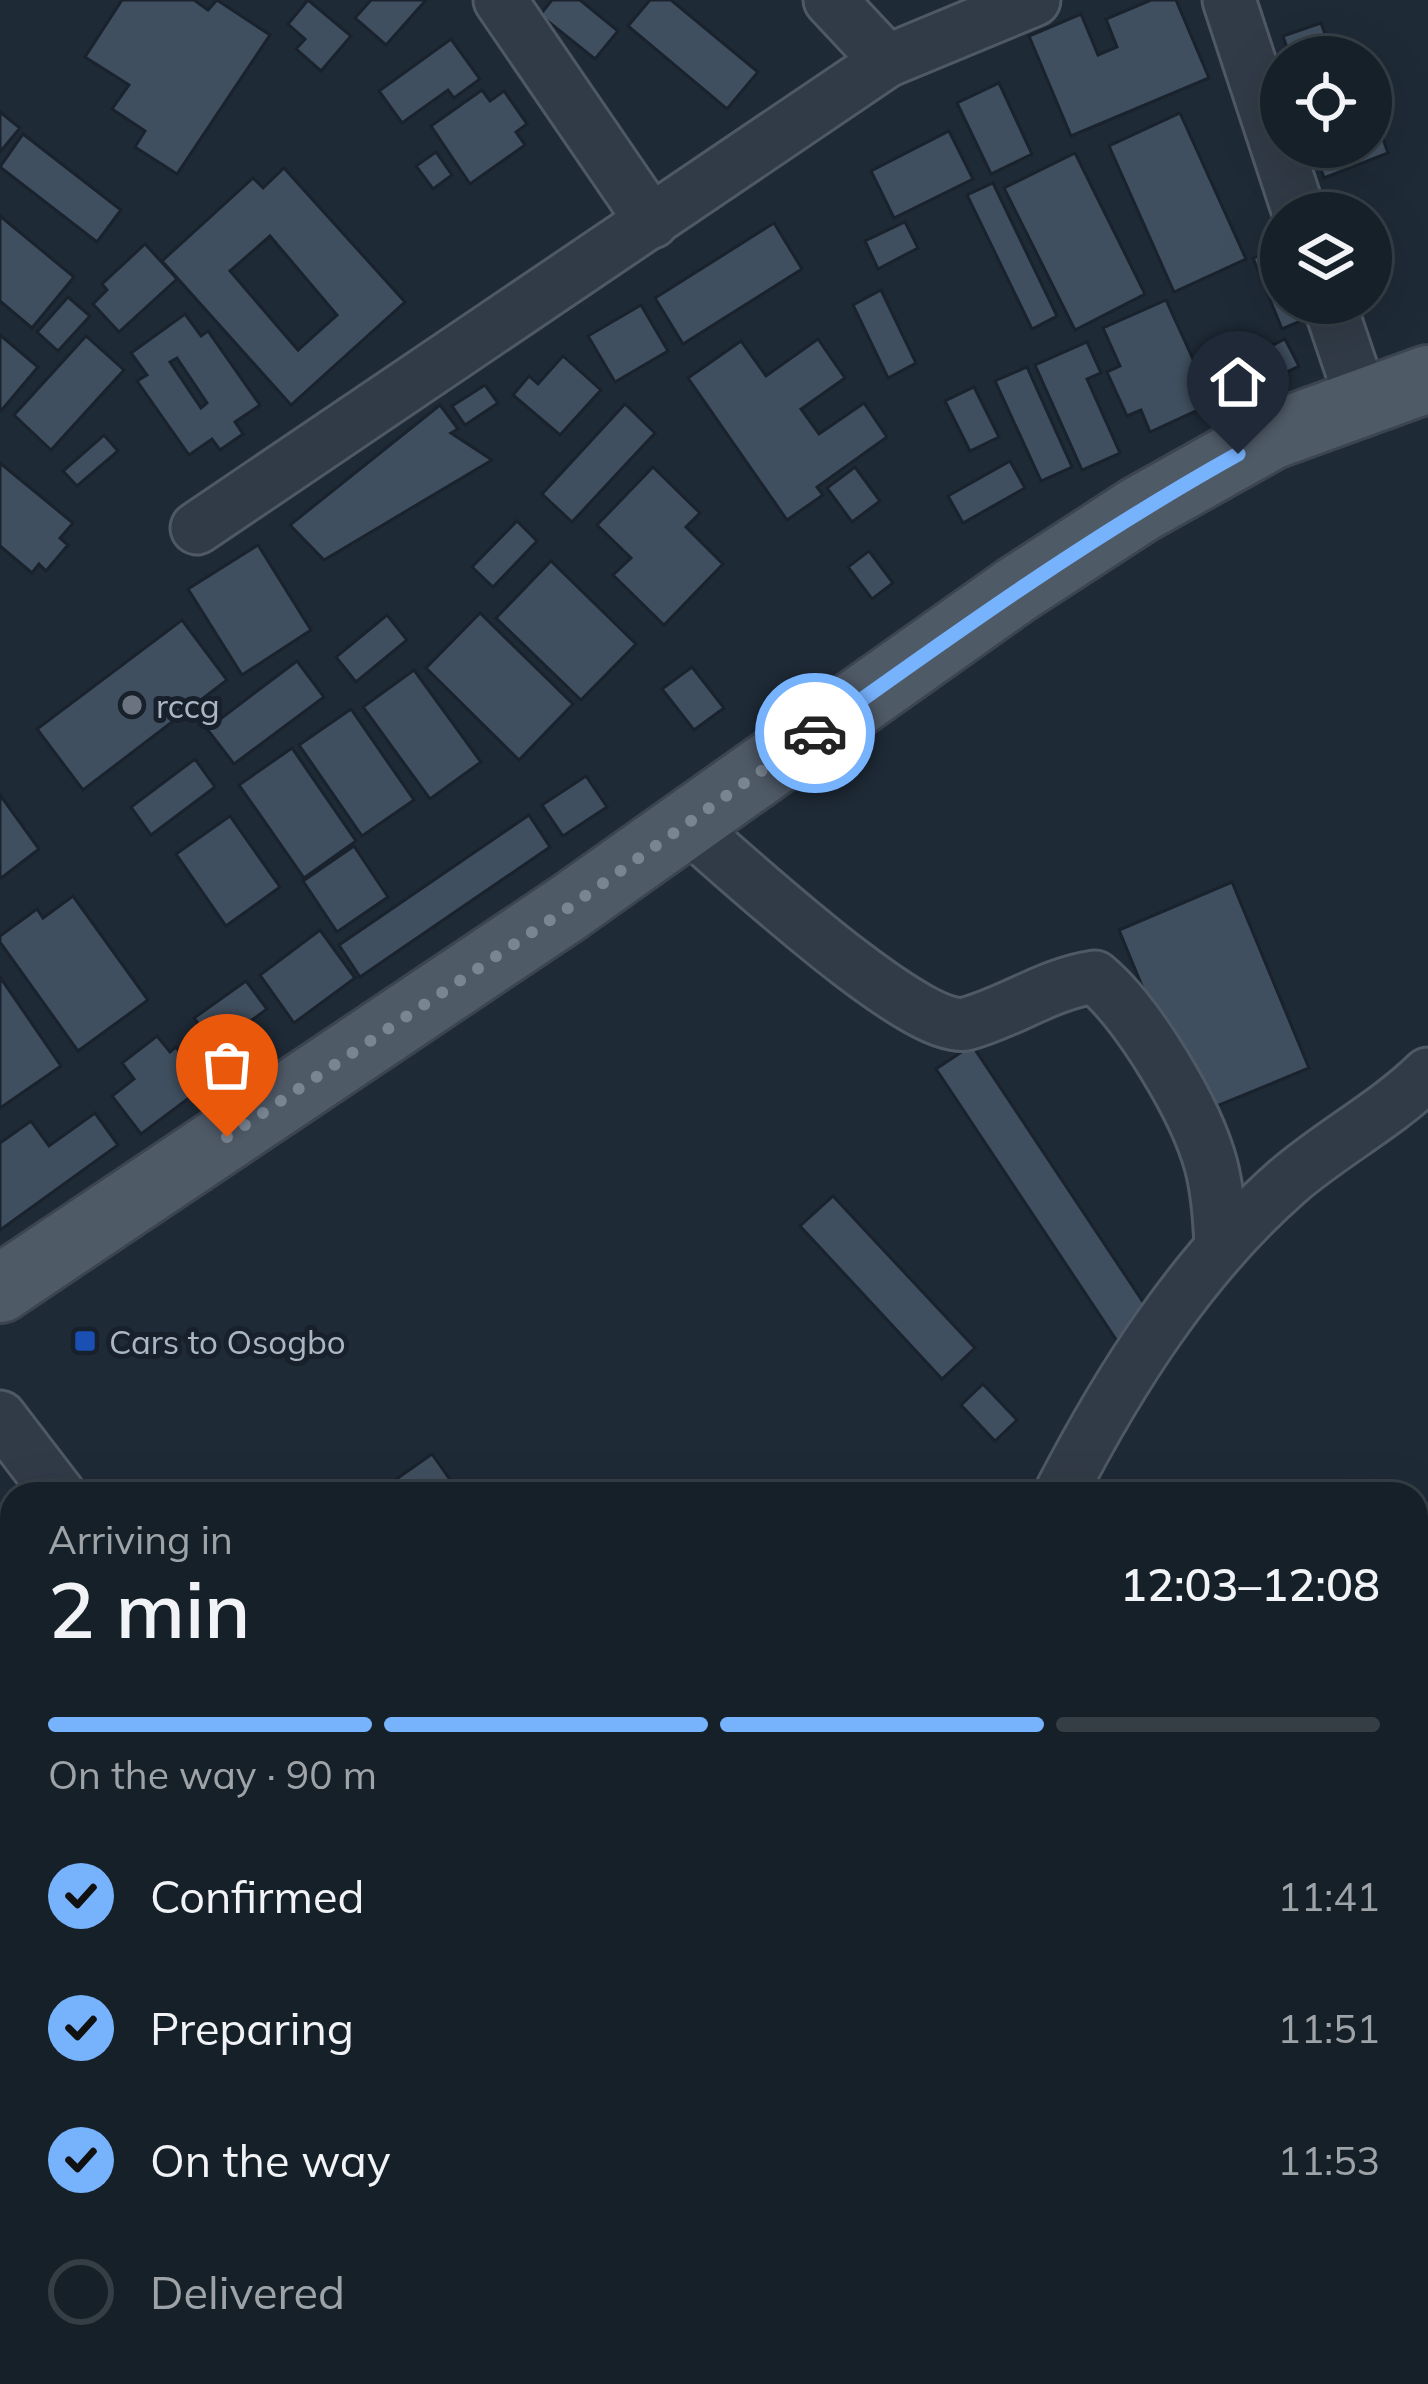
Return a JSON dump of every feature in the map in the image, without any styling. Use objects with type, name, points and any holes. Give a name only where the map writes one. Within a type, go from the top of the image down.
[{"type":"main road","points":[[0,1289],[1139,510],[1271,436],[1428,379]]},
{"type":"street","points":[[500,0],[652,222]]},
{"type":"street","points":[[830,0],[887,61]]},
{"type":"street","points":[[197,528],[887,61],[1034,0]]},
{"type":"street","points":[[1228,0],[1293,192]]},
{"type":"street","points":[[1337,324],[1362,400]]},
{"type":"street","points":[[686,824],[864,974],[928,1019],[963,1025],[1060,982],[1095,976],[1120,998],[1201,1135],[1211,1166],[1221,1247]]},
{"type":"street","points":[[1066,1482],[1116,1387],[1221,1247],[1289,1180],[1428,1074]]},
{"type":"street","points":[[0,1417],[50,1482]]},
{"type":"building","points":[[122,0],[194,0],[208,10],[217,0],[270,35],[177,174],[135,147],[145,131],[112,109],[129,85],[85,57]]},
{"type":"building","points":[[308,0],[351,36],[321,71],[296,49],[305,39],[288,24]]},
{"type":"building","points":[[371,0],[426,0],[386,45],[355,18]]},
{"type":"building","points":[[552,0],[580,0],[618,31],[595,59],[540,15]]},
{"type":"building","points":[[650,0],[671,0],[758,72],[727,109],[628,26]]},
{"type":"building","points":[[1151,0],[1176,0],[1209,78],[1071,136],[1029,36],[1081,14],[1098,55],[1117,47],[1106,19]]},
{"type":"building","points":[[1321,23],[1326,36],[1283,36]]},
{"type":"building","points":[[451,39],[480,79],[454,98],[448,90],[402,123],[379,91]]},
{"type":"building","points":[[999,83],[1032,154],[991,174],[957,103]]},
{"type":"building","points":[[482,90],[490,101],[504,91],[527,124],[516,132],[525,145],[470,184],[431,126]]},
{"type":"building","points":[[0,112],[20,128],[0,152]]},
{"type":"building","points":[[1180,113],[1246,259],[1174,292],[1109,146]]},
{"type":"building","points":[[949,131],[973,179],[894,218],[871,171]]},
{"type":"building","points":[[23,134],[121,210],[97,242],[0,167]]},
{"type":"building","points":[[436,152],[452,175],[433,189],[416,166]]},
{"type":"building","points":[[1075,153],[1145,294],[1075,330],[1004,188]]},
{"type":"building","points":[[284,168],[405,302],[291,405],[162,261],[253,178],[263,188]],"holes":[[[270,236],[337,315],[298,350],[230,271]]]},
{"type":"building","points":[[1320,168],[1350,168],[1324,178]]},
{"type":"building","points":[[993,183],[1057,316],[1032,329],[967,195]]},
{"type":"building","points":[[0,216],[74,277],[32,328],[0,301]]},
{"type":"building","points":[[905,222],[918,248],[878,269],[865,241]]},
{"type":"building","points":[[774,223],[802,269],[683,344],[655,298]]},
{"type":"building","points":[[145,244],[177,279],[119,332],[93,304],[107,290],[102,284]]},
{"type":"building","points":[[881,290],[916,363],[888,378],[853,305]]},
{"type":"building","points":[[68,297],[90,316],[58,351],[37,332]]},
{"type":"building","points":[[1166,300],[1213,403],[1150,432],[1141,410],[1127,416],[1107,372],[1120,366],[1103,328]]},
{"type":"building","points":[[641,305],[668,351],[615,382],[588,336]]},
{"type":"building","points":[[185,314],[201,336],[208,331],[260,405],[235,422],[243,434],[220,450],[212,439],[189,455],[137,381],[147,375],[131,353]],"holes":[[[177,358],[207,403],[201,408],[170,362]]]},
{"type":"building","points":[[0,335],[38,367],[1,411],[0,411]]},
{"type":"building","points":[[86,336],[124,370],[51,450],[14,415]]},
{"type":"building","points":[[818,339],[845,378],[801,409],[819,434],[864,403],[887,437],[817,487],[823,495],[787,520],[688,378],[741,341],[766,376]]},
{"type":"building","points":[[1285,339],[1299,366],[1247,392],[1233,365]]},
{"type":"building","points":[[1087,342],[1101,373],[1087,379],[1120,453],[1082,470],[1035,365]]},
{"type":"building","points":[[563,356],[601,390],[560,435],[513,395],[529,376],[538,384]]},
{"type":"building","points":[[1027,367],[1072,467],[1041,481],[995,381]]},
{"type":"building","points":[[1223,370],[1236,395],[1222,403],[1209,377]]},
{"type":"building","points":[[485,385],[498,403],[465,425],[452,406]]},
{"type":"building","points":[[974,387],[999,437],[970,451],[945,401]]},
{"type":"building","points":[[625,404],[655,433],[572,522],[542,494]]},
{"type":"building","points":[[440,405],[458,429],[451,433],[492,460],[324,560],[290,525]]},
{"type":"building","points":[[104,435],[118,451],[77,486],[63,471]]},
{"type":"building","points":[[1010,461],[1025,488],[963,523],[948,496]]},
{"type":"building","points":[[0,463],[73,523],[60,538],[68,545],[46,571],[39,564],[32,573],[0,546]]},
{"type":"building","points":[[653,467],[700,513],[686,527],[723,564],[664,625],[613,575],[631,558],[597,525]]},
{"type":"building","points":[[855,467],[880,501],[852,522],[827,488]]},
{"type":"building","points":[[517,521],[537,541],[493,587],[472,567]]},
{"type":"building","points":[[258,545],[311,630],[242,675],[188,589]]},
{"type":"building","points":[[869,551],[893,583],[872,599],[848,567]]},
{"type":"building","points":[[551,561],[636,644],[581,700],[496,618]]},
{"type":"building","points":[[480,613],[573,704],[519,760],[426,668]]},
{"type":"building","points":[[387,615],[407,640],[356,682],[336,657]]},
{"type":"building","name":"rccg","points":[[182,620],[227,680],[83,790],[37,729]]},
{"type":"building","points":[[297,661],[324,697],[234,764],[207,729]]},
{"type":"building","points":[[692,667],[724,708],[694,730],[662,689]]},
{"type":"building","points":[[414,670],[481,762],[430,799],[363,707]]},
{"type":"building","points":[[351,709],[414,800],[362,836],[299,745]]},
{"type":"building","points":[[292,748],[356,841],[304,878],[239,785]]},
{"type":"building","points":[[195,759],[215,787],[151,835],[131,807]]},
{"type":"building","points":[[586,776],[607,807],[563,836],[542,805]]},
{"type":"building","points":[[0,795],[39,849],[0,879]]},
{"type":"building","points":[[529,815],[550,847],[360,977],[339,945]]},
{"type":"building","points":[[230,816],[280,887],[226,926],[176,854]]},
{"type":"building","points":[[354,846],[388,897],[337,932],[303,881]]},
{"type":"building","points":[[1232,882],[1309,1068],[1195,1115],[1119,930]]},
{"type":"building","points":[[73,896],[148,1000],[78,1051],[0,942],[0,936],[37,909],[43,918]]},
{"type":"building","points":[[320,930],[355,978],[294,1023],[260,975]]},
{"type":"building","points":[[0,977],[61,1066],[0,1108]]},
{"type":"building","points":[[246,981],[267,1009],[215,1047],[194,1018]]},
{"type":"building","points":[[157,1036],[170,1052],[176,1047],[205,1086],[141,1134],[112,1096],[134,1079],[122,1063]]},
{"type":"building","points":[[972,1045],[1153,1317],[1117,1341],[936,1069]]},
{"type":"building","points":[[95,1113],[118,1145],[0,1230],[0,1143],[31,1121],[49,1146]]},
{"type":"building","points":[[833,1196],[975,1348],[942,1379],[800,1226]]},
{"type":"building","points":[[983,1384],[1017,1420],[995,1441],[961,1405]]},
{"type":"building","points":[[432,1454],[452,1482],[392,1482]]},
{"type":"way so far","points":[[227,1137],[568,908],[815,733]]},
{"type":"place","name":"rccg","points":[[132,705]]},
{"type":"place","name":"Cars to Osogbo","points":[[85,1341]]},
{"type":"route","points":[[815,733],[1016,590],[1139,510],[1238,454]]}]
